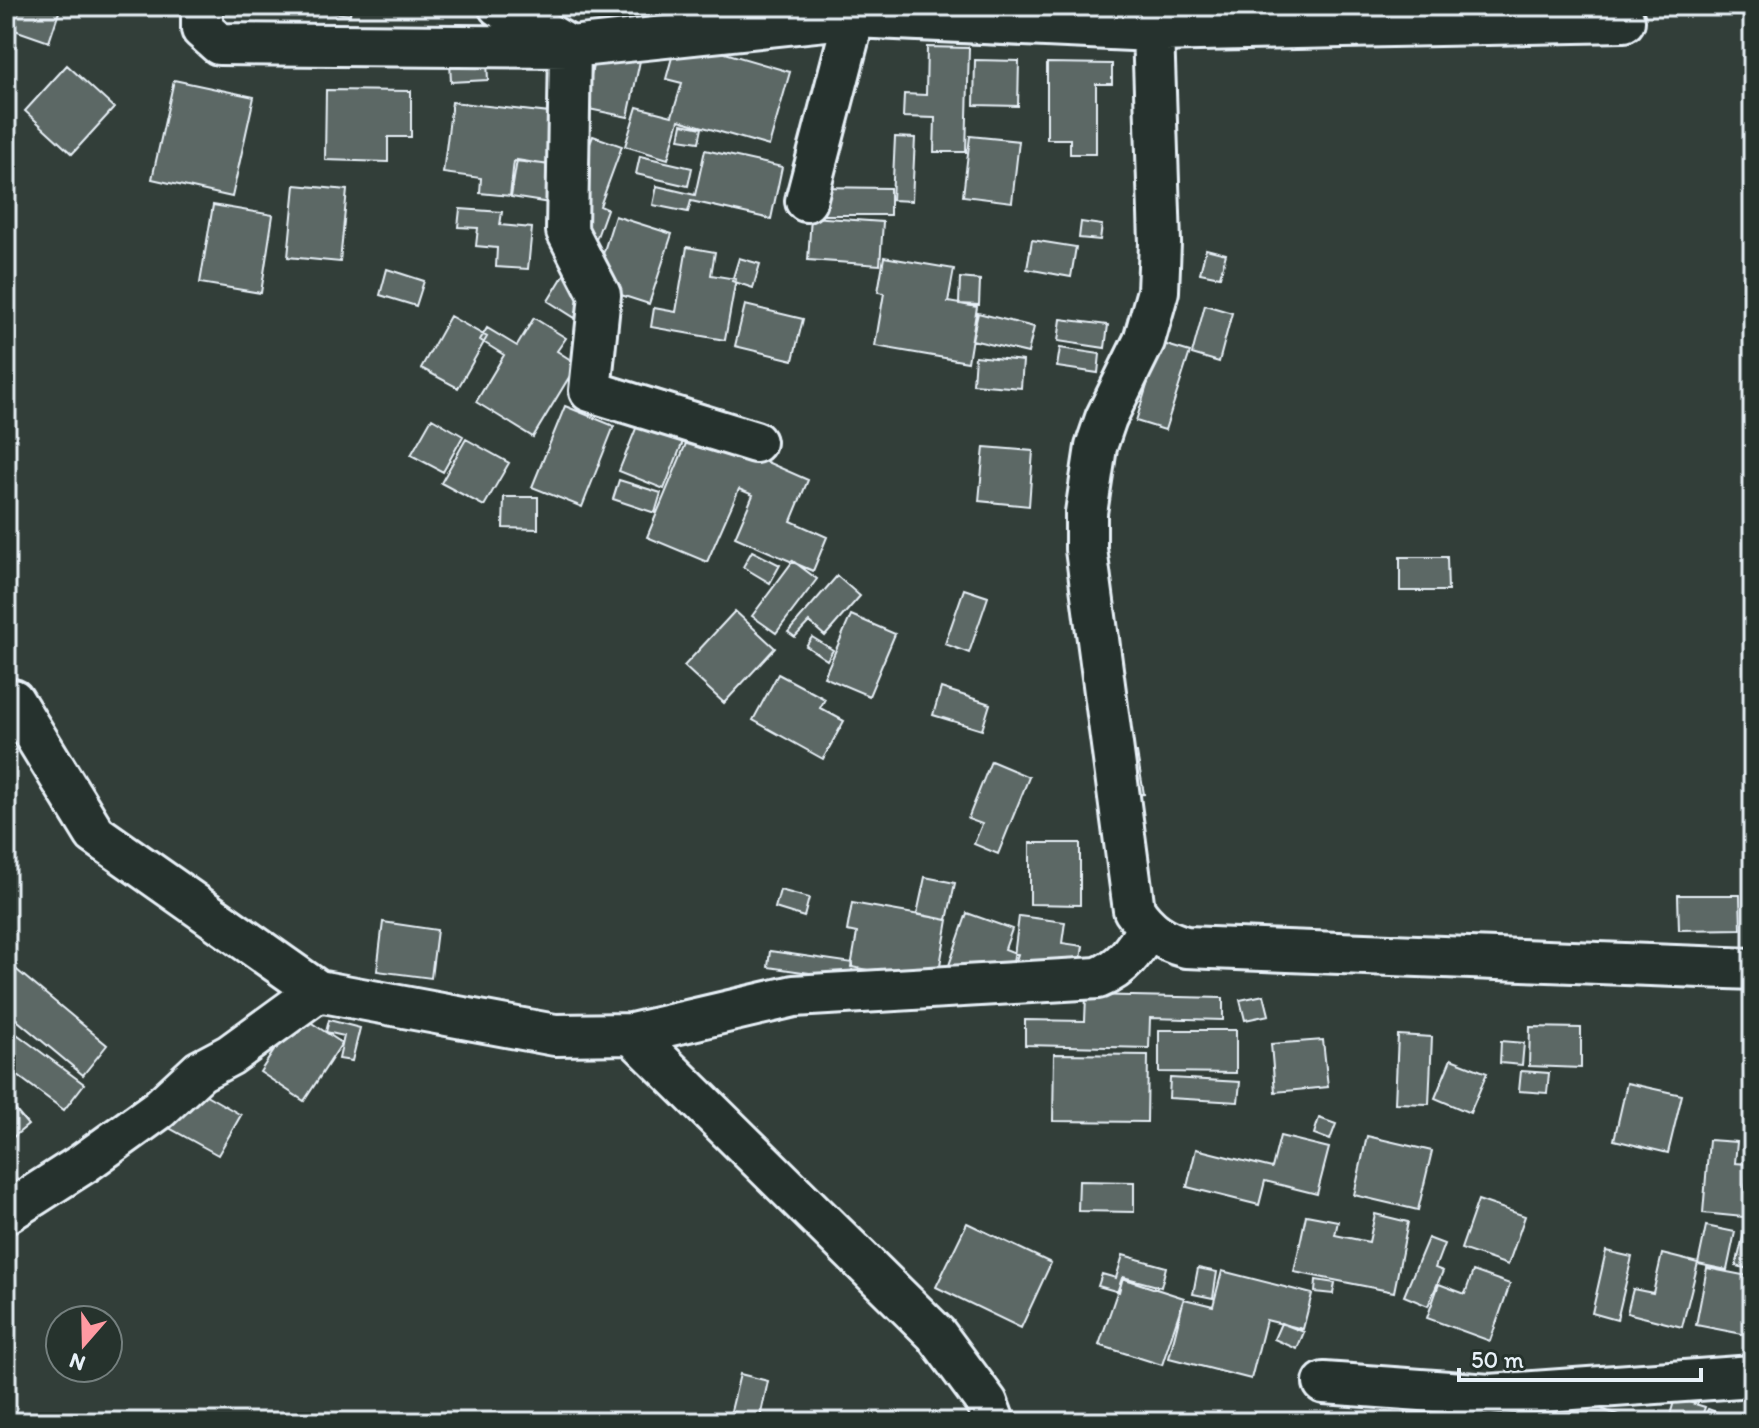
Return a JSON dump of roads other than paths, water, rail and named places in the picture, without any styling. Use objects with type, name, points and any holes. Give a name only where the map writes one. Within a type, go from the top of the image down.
[{"type":"street","points":[[202,6],[202,29],[219,44],[570,47],[856,11],[1153,31],[1624,21]]},
{"type":"street","points":[[499,6],[570,47]]},
{"type":"street","points":[[806,201],[856,11]]},
{"type":"street","points":[[1153,31],[1160,243],[1158,291],[1144,341],[1106,418],[1096,447],[1086,513],[1086,549],[1134,910],[1148,929],[1186,947],[1753,969]]},
{"type":"street","points":[[570,47],[567,231],[600,295],[590,391],[755,442]]},
{"type":"street","points":[[6,699],[13,700],[95,834],[318,991],[555,1035],[632,1034],[794,996],[1098,978],[1113,972],[1126,961],[1148,929]]},
{"type":"street","points":[[6,1213],[84,1163],[159,1109],[200,1071],[230,1055],[318,991]]},
{"type":"street","points":[[632,1034],[936,1334],[987,1403],[994,1422]]},
{"type":"street","points":[[1324,1383],[1490,1395],[1753,1376]]}]
